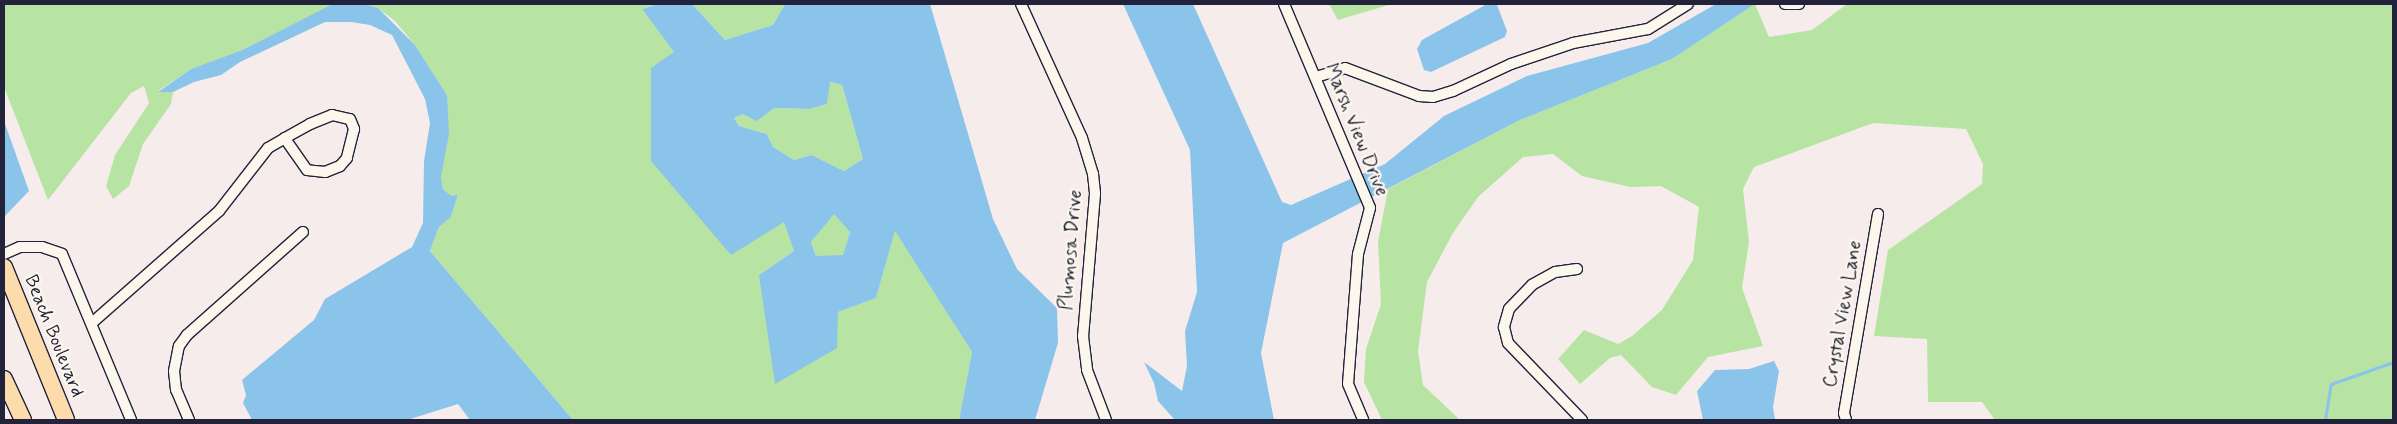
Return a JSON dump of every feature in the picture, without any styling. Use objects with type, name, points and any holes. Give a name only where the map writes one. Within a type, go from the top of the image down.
[{"type":"highway","name":"Beach Boulevard","points":[[6,272],[66,420]]},
{"type":"highway","points":[[6,384],[23,420]]},
{"type":"street","name":"Plumosa Drive","points":[[1021,4],[1082,138],[1092,167],[1095,194],[1083,336],[1086,370],[1106,420]]},
{"type":"street","name":"Marsh View Drive","points":[[1284,4],[1355,167],[1370,208],[1358,254],[1348,384],[1363,420]]},
{"type":"street","points":[[1316,77],[1345,68],[1418,96],[1433,96],[1453,91],[1511,64],[1573,43],[1648,29],[1688,4]]},
{"type":"street","points":[[1785,4],[1799,4]]},
{"type":"street","points":[[92,322],[219,211],[255,161],[285,138],[332,115],[350,119],[354,129],[346,158],[340,166],[325,172],[306,170],[285,138]]},
{"type":"street","name":"Crystal View Lane","points":[[1846,420],[1844,412],[1878,214]]},
{"type":"street","points":[[189,420],[176,390],[174,371],[179,346],[187,335],[303,232]]},
{"type":"street","points":[[4,254],[20,247],[42,247],[62,254],[92,322],[131,420]]},
{"type":"street","points":[[1577,269],[1555,272],[1532,285],[1509,309],[1504,327],[1508,343],[1582,420]]},
{"type":"green space","points":[[4,4],[335,4],[242,50],[191,69],[158,91],[173,92],[171,104],[143,144],[129,186],[113,199],[106,186],[115,155],[149,103],[144,86],[131,93],[48,200],[4,87]]},
{"type":"green space","points":[[365,4],[659,4],[642,9],[675,53],[785,222],[794,251],[759,275],[838,312],[876,298],[895,230],[972,352],[959,420],[573,420],[430,251],[439,227],[451,217],[458,196],[451,197],[443,189],[441,177],[447,95],[415,45],[395,21],[378,8]]},
{"type":"green space","points":[[692,4],[785,4],[773,25],[725,40]]},
{"type":"green space","points":[[1329,4],[1392,4],[1338,20]]},
{"type":"green space","points":[[1755,4],[1769,37],[1812,30],[1847,4],[2393,4],[2393,420],[1995,420],[1982,402],[1928,402],[1927,339],[1874,336],[1888,250],[1982,184],[1983,164],[1966,129],[1873,123],[1754,167],[1743,189],[1749,242],[1742,288],[1763,346],[1708,357],[1676,395],[1652,387],[1621,355],[1610,358],[1580,384],[1558,359],[1584,330],[1618,344],[1632,336],[1662,310],[1693,260],[1699,207],[1661,186],[1630,187],[1582,176],[1553,154],[1523,157],[1478,197],[1453,233],[1427,282],[1418,351],[1423,385],[1460,420],[1382,420],[1364,382],[1366,349],[1381,304],[1378,242],[1388,189],[1520,120],[1672,59]]},
{"type":"green space","points":[[829,82],[842,85],[863,159],[844,171],[812,155],[794,160],[773,147],[767,134],[739,126],[734,118],[743,114],[758,120],[774,108],[811,109],[827,104]]},
{"type":"green space","points":[[834,213],[850,232],[843,256],[816,256],[811,242]]},
{"type":"water","points":[[333,4],[365,4],[378,8],[415,45],[447,95],[449,134],[441,177],[443,189],[451,196],[458,195],[451,217],[439,227],[430,251],[573,420],[470,420],[458,404],[407,420],[252,420],[243,403],[246,395],[242,380],[314,320],[325,299],[412,247],[423,223],[424,161],[430,123],[425,99],[392,35],[370,25],[351,22],[325,22],[240,62],[221,75],[194,82],[173,92],[158,92],[191,69],[242,50]]},
{"type":"water","points":[[659,4],[692,4],[725,40],[773,25],[785,4],[930,4],[993,219],[1017,269],[1057,308],[1058,343],[1035,420],[959,420],[972,352],[895,231],[876,298],[838,312],[837,348],[775,384],[759,275],[794,251],[784,222],[731,255],[651,161],[651,68],[674,52],[642,9]],"holes":[[[830,82],[842,85],[863,159],[844,171],[812,155],[794,160],[773,147],[767,134],[739,126],[734,118],[743,114],[757,121],[774,108],[810,109],[827,104]],[[834,214],[850,232],[843,255],[816,256],[811,242]]]},
{"type":"water","points":[[1123,4],[1193,4],[1282,202],[1291,205],[1385,164],[1444,116],[1527,76],[1648,43],[1716,4],[1755,4],[1672,59],[1520,120],[1283,243],[1261,353],[1274,420],[1175,420],[1158,401],[1154,383],[1144,362],[1182,391],[1187,366],[1185,331],[1197,292],[1190,150]]},
{"type":"water","points":[[1487,4],[1497,5],[1507,31],[1505,37],[1431,72],[1424,70],[1417,49],[1422,40]]},
{"type":"water","points":[[4,121],[29,191],[4,217]]},
{"type":"water","points":[[1774,361],[1779,371],[1773,407],[1775,420],[1703,420],[1697,391],[1715,370],[1749,369]]},
{"type":"waterway","points":[[2325,420],[2331,384],[2393,362]]}]
